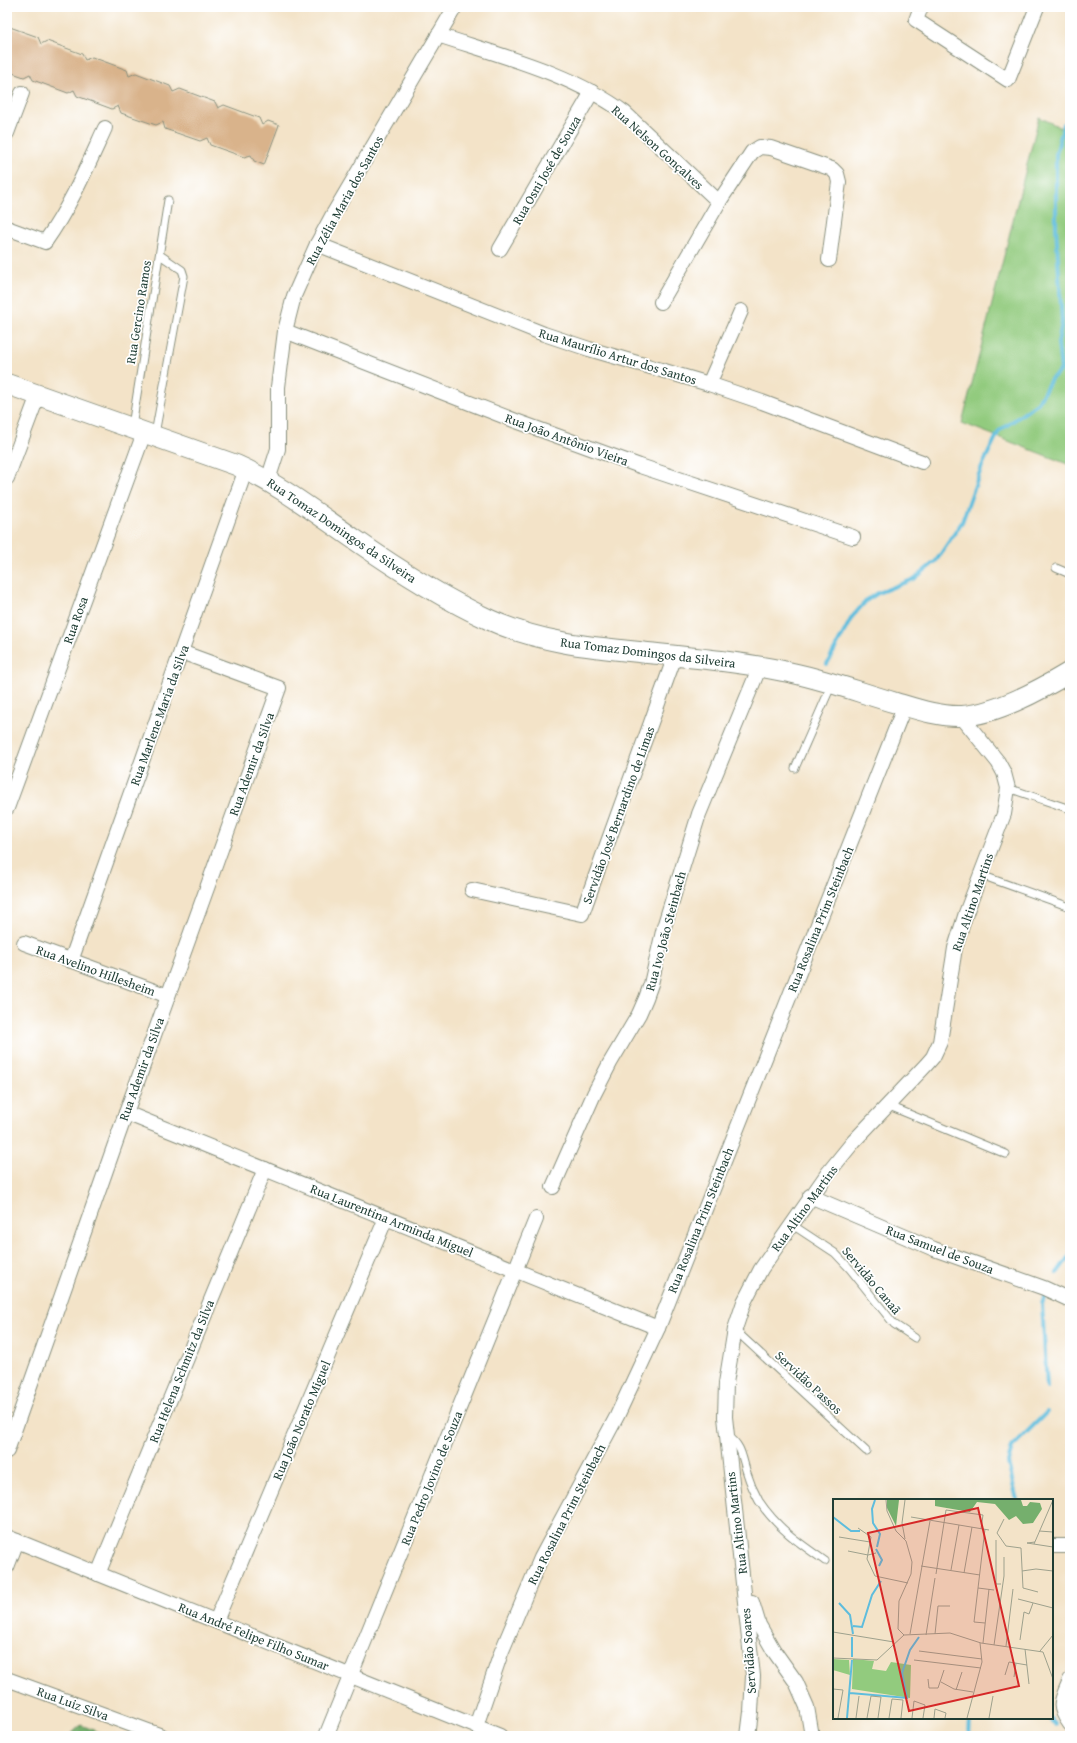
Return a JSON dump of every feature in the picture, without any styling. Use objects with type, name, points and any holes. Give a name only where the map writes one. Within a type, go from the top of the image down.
[{"type":"main road","name":"Rua Tomaz Domingos da Silveira","points":[[7,384],[246,469],[268,480],[411,576],[472,611],[526,634],[557,642],[588,647],[760,666],[786,671],[927,712],[961,716],[981,713],[1021,698],[1068,675]]},
{"type":"street","name":"Rua Zélia Maria dos Santos","points":[[268,480],[278,449],[278,387],[285,331],[294,296],[317,244],[455,7]]},
{"type":"street","points":[[921,7],[916,20],[1008,80],[1037,7]]},
{"type":"street","name":"Rua Nelson Gonçalves","points":[[438,35],[532,66],[592,92],[625,113],[719,202]]},
{"type":"street","name":"Rua Osni José de Souza","points":[[500,249],[592,92]]},
{"type":"street","points":[[7,133],[22,93]]},
{"type":"street","points":[[7,228],[45,242],[58,224],[70,202],[105,128]]},
{"type":"street","points":[[661,302],[719,202],[752,152],[760,147],[771,148],[832,169],[837,174],[839,182],[829,260]]},
{"type":"street","name":"Rua Maurílio Artur dos Santos","points":[[317,244],[544,334],[618,358],[709,384],[762,402],[922,462]]},
{"type":"street","points":[[709,384],[741,311]]},
{"type":"street","name":"Rua João Antônio Vieira","points":[[285,331],[530,426],[640,466],[853,537]]},
{"type":"street","points":[[7,478],[38,395]]},
{"type":"street","name":"Rua Rosa","points":[[7,808],[143,432]]},
{"type":"street","name":"Rua Marlene Maria da Silva","points":[[71,961],[246,469]]},
{"type":"street","name":"Rua Ademir da Silva","points":[[7,1451],[126,1113],[279,688],[181,652]]},
{"type":"street","name":"Servidão José Bernardino de Limas","points":[[472,890],[582,914],[675,656]]},
{"type":"street","name":"Rua Ivo João Steinbach","points":[[553,1187],[599,1083],[639,1014],[646,998],[653,978],[664,927],[699,814],[760,666]]},
{"type":"street","name":"Rua Rosalina Prim Steinbach","points":[[476,1726],[501,1653],[541,1558],[617,1416],[658,1328],[905,705]]},
{"type":"street","name":"Rua Altino Martins","points":[[812,1736],[807,1707],[796,1682],[774,1651],[759,1625],[750,1597],[744,1590],[726,1434],[726,1383],[735,1330],[753,1282],[810,1196],[849,1147],[926,1065],[937,1050],[942,1033],[955,948],[964,919],[1004,814],[1008,788],[1004,773],[998,762],[961,716]]},
{"type":"street","name":"Rua Avelino Hillesheim","points":[[24,944],[168,996]]},
{"type":"street","name":"Rua Laurentina Arminda Miguel","points":[[126,1113],[658,1328]]},
{"type":"street","name":"Rua Helena Schmitz da Silva","points":[[98,1574],[265,1169]]},
{"type":"street","name":"Rua Samuel de Souza","points":[[810,1196],[934,1249],[1044,1288],[1070,1300]]},
{"type":"street","name":"Rua João Norato Miguel","points":[[216,1621],[386,1218]]},
{"type":"street","name":"Rua Pedro Jovino de Souza","points":[[326,1736],[536,1219]]},
{"type":"street","points":[[7,1567],[12,1539]]},
{"type":"street","name":"Rua André Felipe Filho Sumar","points":[[12,1539],[500,1736]]},
{"type":"street","points":[[1053,1546],[1070,1546]]},
{"type":"street","name":"Servidão Soares","points":[[744,1590],[753,1676],[748,1736]]},
{"type":"street","name":"Rua Luiz Silva","points":[[7,1679],[162,1736]]},
{"type":"street","points":[[1070,1680],[1062,1698],[1061,1707],[1063,1715],[1070,1724]]},
{"type":"lane","name":"Rua Gercino Ramos","points":[[143,432],[160,255],[168,200]]},
{"type":"lane","points":[[143,432],[184,276],[182,270],[160,255]]},
{"type":"lane","points":[[1056,568],[1070,574]]},
{"type":"lane","points":[[795,768],[832,684]]},
{"type":"lane","points":[[1008,788],[1070,809]]},
{"type":"lane","points":[[981,875],[1070,907]]},
{"type":"lane","points":[[887,1105],[1006,1154]]},
{"type":"lane","name":"Servidão Canaã","points":[[791,1224],[835,1253],[850,1269],[894,1324],[915,1338]]},
{"type":"lane","name":"Servidão Passos","points":[[735,1330],[866,1451]]},
{"type":"lane","points":[[726,1434],[736,1442],[741,1450],[751,1485],[758,1500],[772,1520],[788,1534],[825,1561]]},
{"type":"green space","points":[[1039,117],[1070,132],[1070,465],[962,423]]},
{"type":"green space","points":[[81,1725],[109,1736],[69,1736]]},
{"type":"building","points":[[7,26],[38,37],[41,44],[47,41],[82,54],[85,60],[92,57],[127,70],[129,76],[136,73],[170,86],[173,92],[180,89],[215,102],[218,108],[224,105],[259,118],[262,125],[268,121],[279,125],[264,165],[254,161],[251,155],[244,157],[210,145],[207,138],[200,141],[165,129],[163,122],[156,125],[121,113],[118,106],[112,109],[77,96],[74,90],[68,93],[33,80],[30,74],[24,77],[7,71]]},
{"type":"waterway","points":[[827,664],[852,617],[867,600],[878,593],[914,579],[936,561],[962,522],[982,466],[999,431],[1038,403],[1051,379],[1061,370],[1058,343],[1062,322],[1056,227],[1056,154],[1064,124],[1070,124]]},
{"type":"waterway","points":[[1057,1273],[1070,1255]]},
{"type":"waterway","points":[[1045,1295],[1042,1304],[1047,1387]]},
{"type":"waterway","points":[[1017,1499],[1008,1463],[1012,1447],[1047,1412]]},
{"type":"waterway","points":[[969,1736],[970,1719]]},
{"type":"waterway","points":[[1050,1719],[1056,1724]]}]
